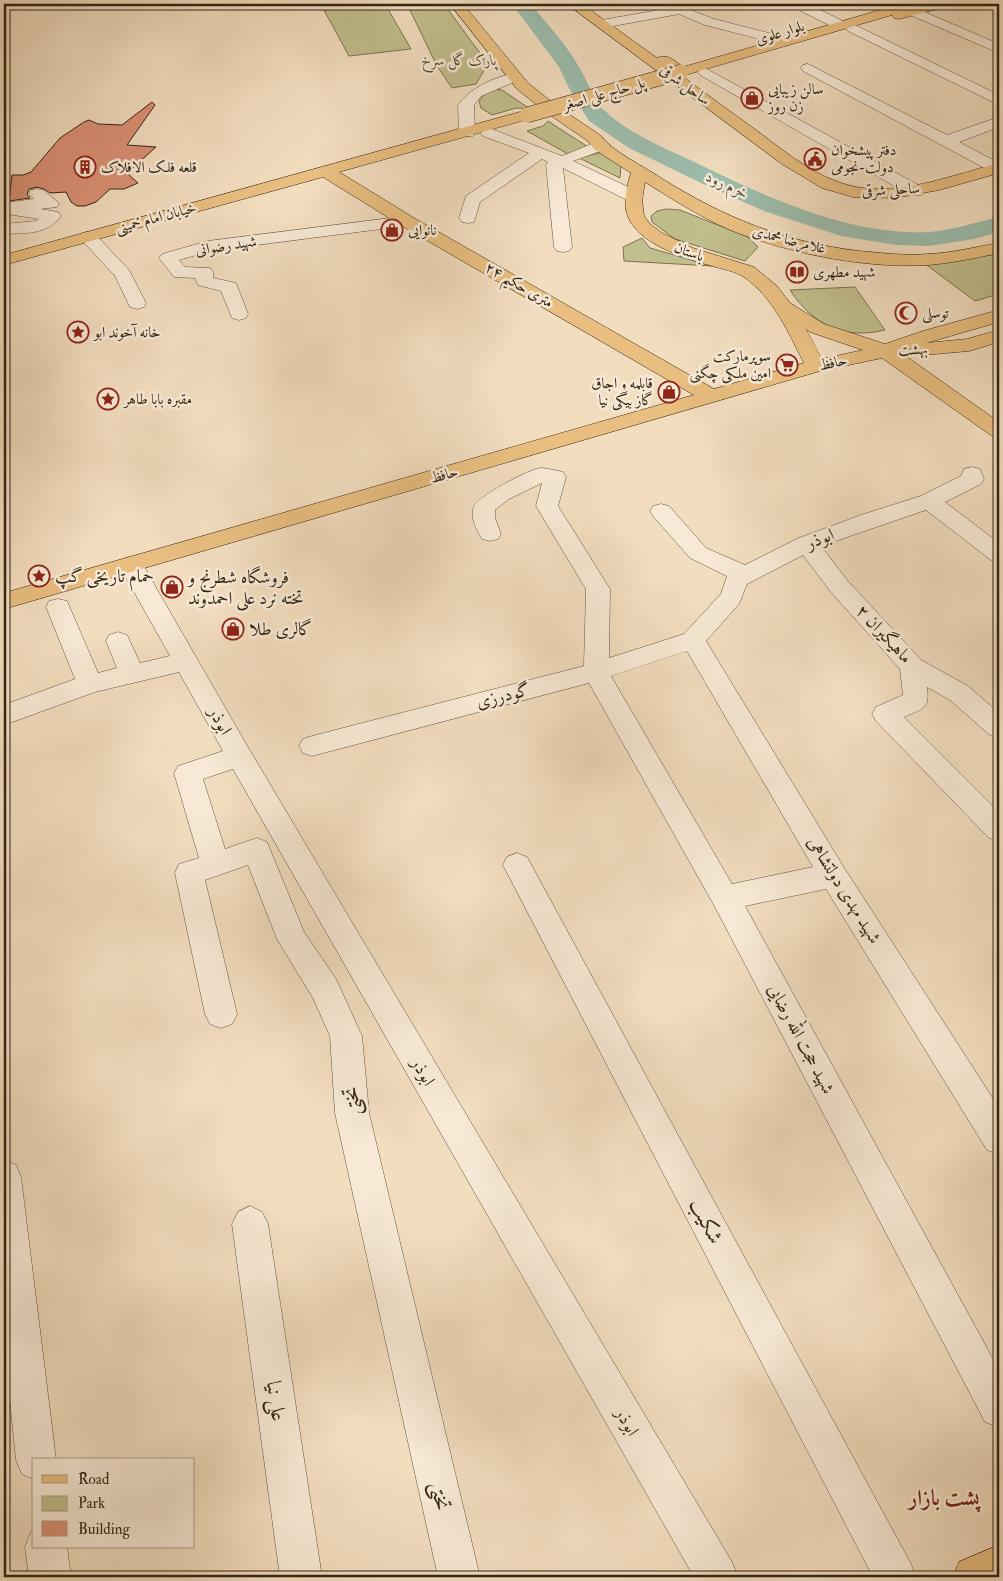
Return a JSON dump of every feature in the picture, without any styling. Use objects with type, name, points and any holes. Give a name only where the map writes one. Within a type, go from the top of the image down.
[{"type":"main road","points":[[4,7],[14,4]]},
{"type":"main road","name":"غلامرضا محمدی","points":[[456,4],[478,28],[514,77],[545,105],[594,138],[637,185],[692,202],[734,225],[778,240],[870,257],[918,260],[999,248]]},
{"type":"main road","name":"بلوار علوی","points":[[684,75],[706,72],[905,7],[940,4]]},
{"type":"main road","name":"ساحل شرقی","points":[[578,7],[606,23],[788,161]]},
{"type":"main road","points":[[606,23],[684,75],[768,137],[788,161]]},
{"type":"main road","name":"بلوار علوی","points":[[684,75],[783,41],[847,26]]},
{"type":"main road","name":"پل حاج علی اصغر","points":[[530,118],[684,75]]},
{"type":"main road","name":"خیابان امام خمینی","points":[[4,260],[321,174],[498,129],[530,118]]},
{"type":"main road","name":"خیابان امام خمینی","points":[[321,174],[467,132],[498,129]]},
{"type":"main road","name":"ساحلی شرقی","points":[[788,161],[814,178],[836,188],[876,192],[916,191],[999,168]]},
{"type":"main road","name":"۲۴ متری حکیم","points":[[321,174],[391,223],[674,385],[683,394],[684,406]]},
{"type":"main road","name":"۲۴ متری حکیم","points":[[321,174],[713,397]]},
{"type":"main road","points":[[637,185],[649,210],[692,202]]},
{"type":"main road","name":"باستان","points":[[649,210],[648,230],[674,248],[748,271],[769,287],[816,366]]},
{"type":"main road","name":"باستان","points":[[782,306],[817,328],[885,351]]},
{"type":"main road","name":"بهشت","points":[[885,351],[930,335],[999,316]]},
{"type":"main road","name":"بهشت","points":[[885,351],[969,345],[999,336]]},
{"type":"main road","points":[[933,386],[931,364],[969,345]]},
{"type":"main road","points":[[885,351],[997,429]]},
{"type":"main road","name":"حافظ","points":[[4,601],[684,406],[816,366],[885,351]]},
{"type":"main road","points":[[974,1577],[999,1566]]},
{"type":"street","points":[[798,4],[881,42],[999,101]]},
{"type":"street","points":[[606,23],[681,6],[698,17],[783,41]]},
{"type":"street","points":[[905,7],[999,50]]},
{"type":"street","points":[[686,29],[698,17]]},
{"type":"street","points":[[926,30],[943,25]]},
{"type":"street","points":[[881,42],[899,37]]},
{"type":"street","points":[[808,68],[999,168]]},
{"type":"street","points":[[706,72],[916,191]]},
{"type":"street","points":[[467,132],[466,105],[476,93],[514,77]]},
{"type":"street","points":[[466,105],[498,129],[541,152],[637,185]]},
{"type":"street","points":[[946,141],[999,122]]},
{"type":"street","points":[[498,129],[565,159]]},
{"type":"street","points":[[563,247],[554,165],[600,146]]},
{"type":"street","points":[[468,218],[472,200],[541,152]]},
{"type":"street","points":[[4,229],[40,226],[52,216],[13,210],[17,206],[51,203],[37,194]]},
{"type":"street","name":"شهید رضوانی","points":[[239,314],[229,287],[204,281],[204,272],[180,273],[168,258],[208,246],[391,223]]},
{"type":"street","points":[[88,237],[123,274],[138,303]]},
{"type":"street","name":"ابوذر","points":[[693,640],[731,598],[736,589],[736,580],[807,543],[869,520],[930,501],[973,479],[972,474]]},
{"type":"street","points":[[490,534],[484,518],[484,508],[501,494],[548,476],[547,506],[598,589],[596,672]]},
{"type":"street","points":[[930,501],[999,555]]},
{"type":"street","points":[[661,511],[698,553],[746,575]]},
{"type":"street","name":"ماهیگیران ۲","points":[[807,543],[839,586],[912,666],[958,693],[999,728]]},
{"type":"street","name":"ابوذر","points":[[131,565],[239,756],[717,1577]]},
{"type":"street","points":[[58,607],[90,684]]},
{"type":"street","name":"گودرزی","points":[[312,746],[596,672],[693,640]]},
{"type":"street","name":"شهید مهدی دولتشاهی","points":[[693,640],[833,875],[999,1138]]},
{"type":"street","points":[[118,641],[132,674]]},
{"type":"street","points":[[4,714],[90,684],[186,661]]},
{"type":"street","points":[[912,666],[916,700],[885,714],[999,830]]},
{"type":"street","name":"شهید حجت الله رضایی","points":[[596,672],[725,898],[999,1408]]},
{"type":"street","points":[[215,864],[188,773],[239,756]]},
{"type":"street","name":"تختی","points":[[221,1014],[189,873],[257,850],[292,939],[325,990],[346,1036],[352,1113],[459,1577]]},
{"type":"street","name":"شکیب","points":[[517,865],[895,1577]]},
{"type":"street","points":[[725,898],[833,875]]},
{"type":"street","points":[[4,1177],[36,1458]]},
{"type":"street","name":"علی نیا","points":[[250,1224],[301,1577]]},
{"type":"street","points":[[46,1548],[50,1577]]},
{"type":"green space","points":[[385,4],[411,49],[349,56],[324,10]]},
{"type":"green space","name":"پارک گل سرخ","points":[[407,4],[444,4],[488,64],[476,84],[452,88],[437,66]]},
{"type":"green space","points":[[494,89],[502,90],[530,109],[516,108],[492,115],[481,108],[479,101],[486,92]]},
{"type":"green space","points":[[548,121],[588,147],[568,154],[527,131],[543,126]]},
{"type":"green space","points":[[603,152],[621,164],[620,178],[579,158]]},
{"type":"green space","points":[[666,209],[680,210],[748,237],[758,247],[745,261],[675,239],[652,222],[651,216],[657,211]]},
{"type":"green space","points":[[642,238],[650,248],[712,266],[624,261],[623,247]]},
{"type":"green space","points":[[999,254],[999,294],[975,301],[924,263]]},
{"type":"green space","points":[[855,287],[885,330],[856,333],[831,327],[819,321],[809,312],[790,290]]},
{"type":"building","name":"قلعه فلک الافلاک","points":[[152,102],[155,105],[127,145],[156,147],[127,173],[138,183],[124,189],[110,189],[96,202],[85,206],[77,206],[71,202],[66,192],[50,193],[37,187],[29,189],[27,194],[30,198],[9,201],[12,175],[23,175],[31,172],[60,138],[89,120],[98,124],[122,125]]},
{"type":"waterway","name":"خرم رود","points":[[521,4],[569,66],[579,88],[597,116],[637,143],[707,177],[772,206],[841,229],[896,238],[929,239],[974,232],[999,224]]},
{"type":"place","name":"سالن زیبایی زن روز","points":[[752,98]]},
{"type":"place","name":"دفتر پیشخوان دولت-نجومی","points":[[815,159]]},
{"type":"place","name":"قلعه فلک الافلاک","points":[[85,167]]},
{"type":"place","name":"نانوایی","points":[[392,230]]},
{"type":"place","name":"شهید مطهری","points":[[797,272]]},
{"type":"place","name":"توسلی","points":[[906,313]]},
{"type":"place","name":"خانه آخوند ابو","points":[[78,332]]},
{"type":"place","name":"سوپرمارکت امین ملکی چگنی","points":[[787,365]]},
{"type":"place","name":"قابلمه و اجاق گاز بیگی نیا","points":[[669,392]]},
{"type":"place","name":"مقبره بابا طاهر","points":[[108,399]]},
{"type":"place","name":"حمام تاریخی گپ","points":[[39,576]]},
{"type":"place","name":"فروشگاه شطرنج و تخته نرد علی احمدوند","points":[[172,587]]},
{"type":"place","name":"گالری طلا","points":[[233,629]]},
{"type":"district","name":"پشت بازار","points":[[944,1498]]}]
